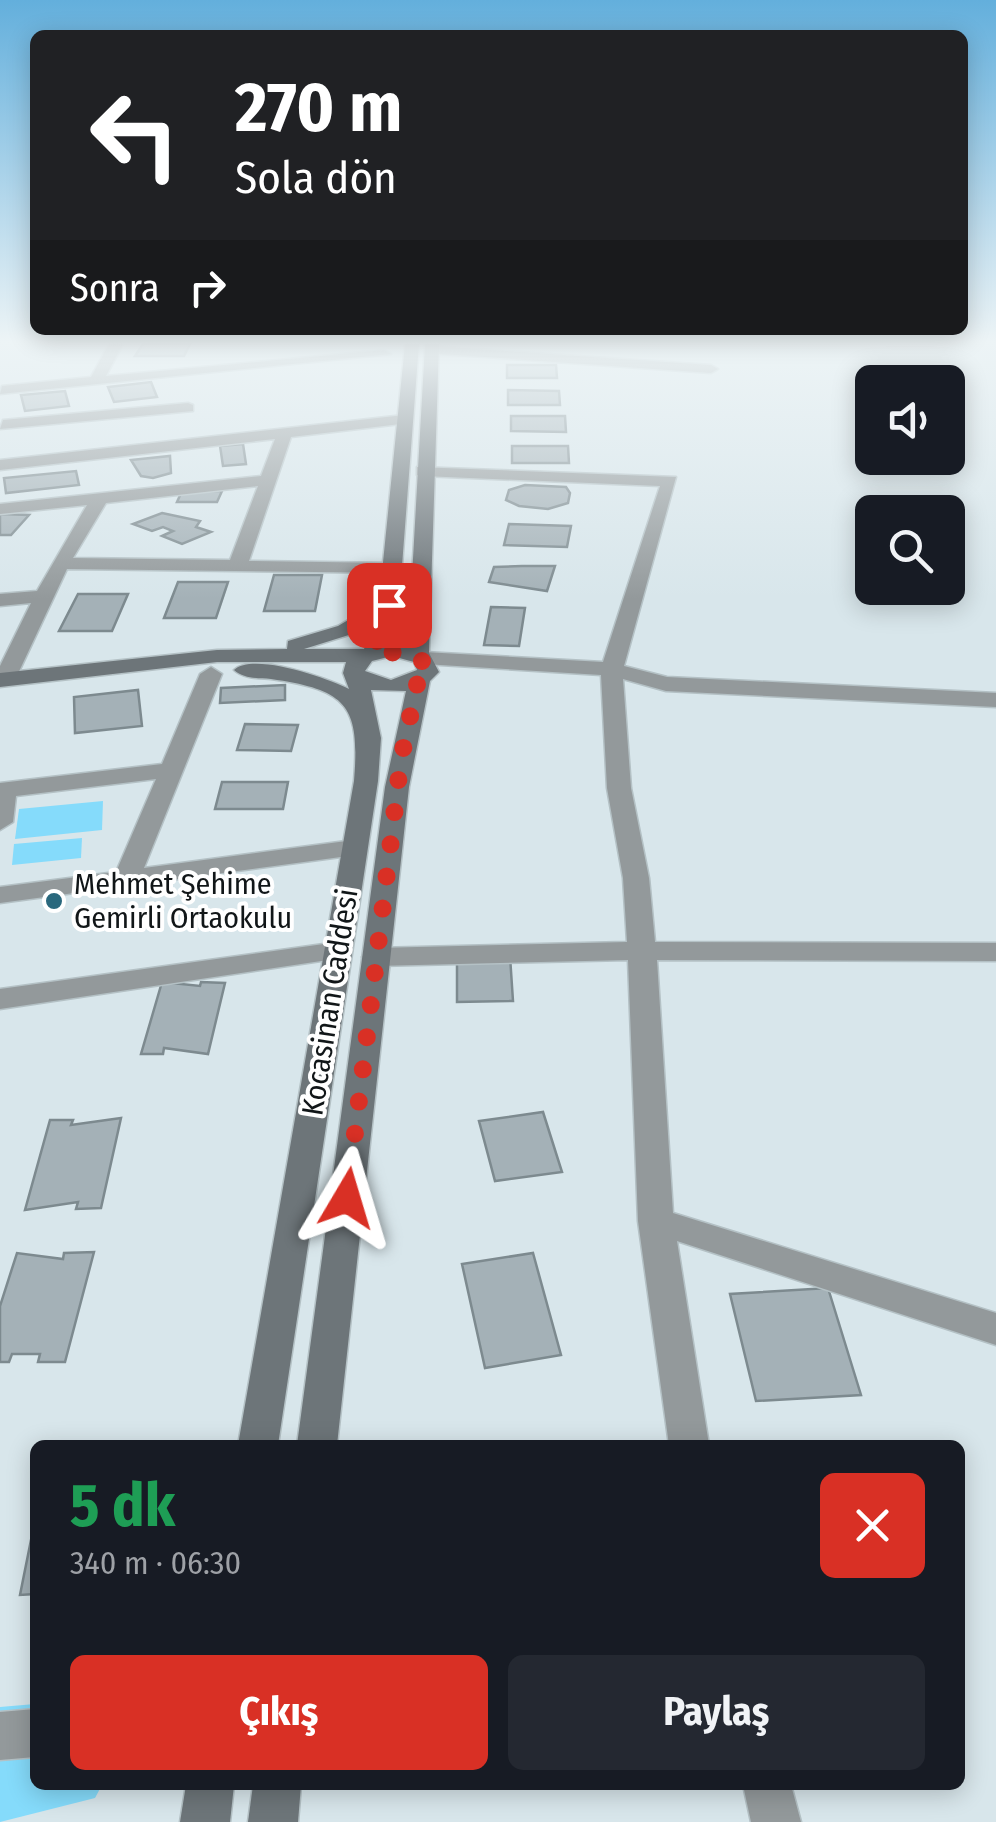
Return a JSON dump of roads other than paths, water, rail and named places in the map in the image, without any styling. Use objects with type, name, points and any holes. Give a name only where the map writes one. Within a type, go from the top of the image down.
[{"type":"main road","points":[[363,665],[389,605],[403,429]]},
{"type":"main road","name":"Kocasinan Caddesi","points":[[318,1440],[399,773],[420,665],[426,429]]},
{"type":"main road","points":[[1,686],[212,674],[332,635],[389,605]]},
{"type":"main road","points":[[1,686],[250,662],[298,668],[363,665],[401,651],[420,665],[391,686],[363,665]]},
{"type":"main road","points":[[250,662],[325,686],[354,702],[367,717]]},
{"type":"main road","name":"Kocasinan Caddesi","points":[[259,1440],[367,770],[363,665]]},
{"type":"main road","points":[[205,1822],[209,1790]]},
{"type":"main road","points":[[273,1822],[276,1790]]},
{"type":"street","points":[[177,445],[182,429]]},
{"type":"street","points":[[0,465],[321,429]]},
{"type":"street","points":[[238,565],[285,433]]},
{"type":"street","points":[[423,471],[670,481],[612,669],[619,788],[636,878],[642,950],[656,1221],[689,1440]]},
{"type":"street","points":[[0,509],[267,480]]},
{"type":"street","points":[[1,686],[42,596],[100,498]]},
{"type":"street","points":[[60,563],[392,569]]},
{"type":"street","points":[[0,600],[42,596]]},
{"type":"street","points":[[420,665],[612,669],[666,684],[996,700]]},
{"type":"street","points":[[127,878],[212,674]]},
{"type":"street","points":[[0,822],[2,789],[171,770]]},
{"type":"street","points":[[0,894],[354,848]]},
{"type":"street","points":[[376,957],[642,950],[996,952]]},
{"type":"street","points":[[0,999],[338,951]]},
{"type":"street","points":[[656,1221],[996,1329]]},
{"type":"street","points":[[0,1736],[30,1733]]},
{"type":"street","points":[[768,1790],[776,1822]]},
{"type":"place","name":"Mehmet Şehime Gemirli Ortaokulu","points":[[54,901]]}]
